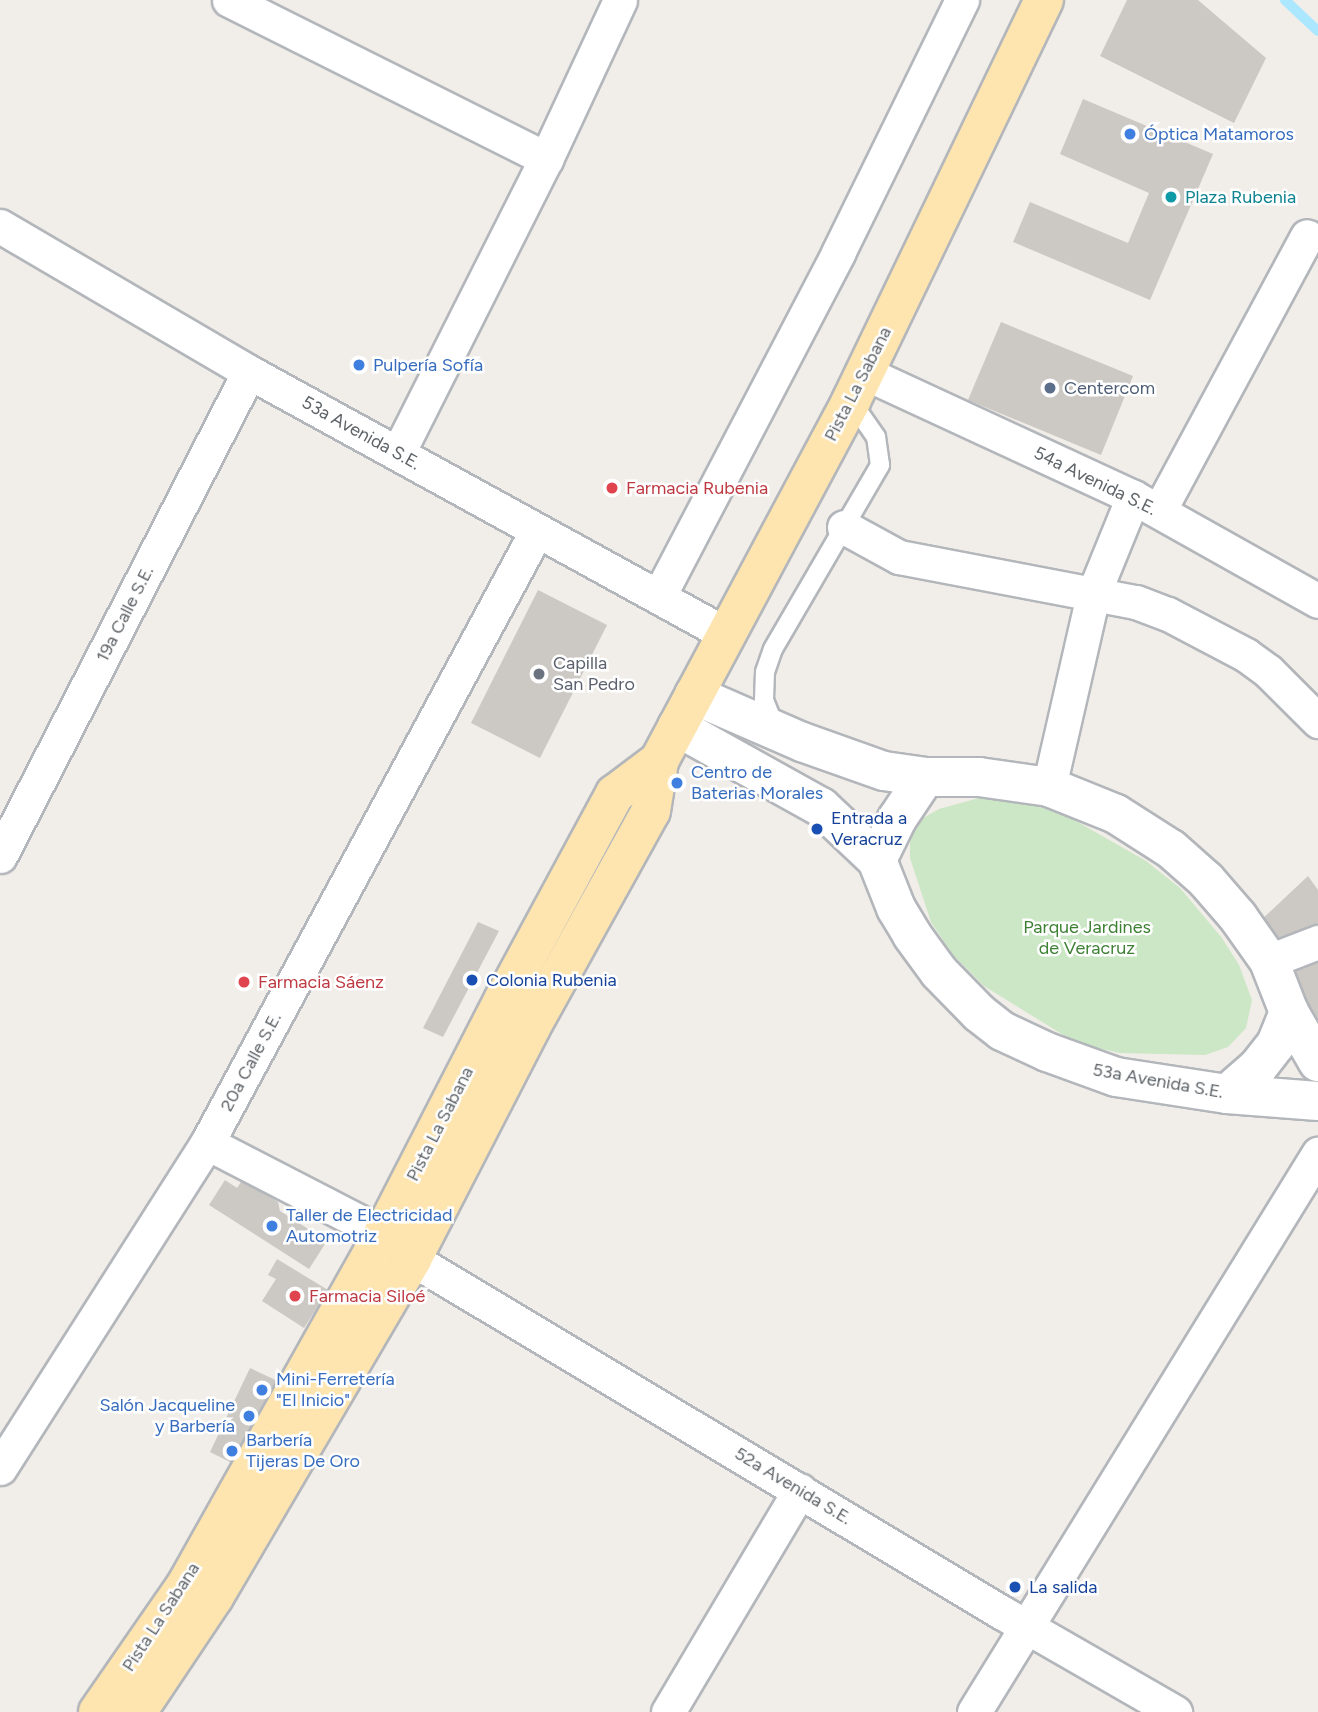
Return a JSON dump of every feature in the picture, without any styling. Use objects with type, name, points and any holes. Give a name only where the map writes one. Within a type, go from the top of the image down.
[{"type":"main road","name":"Pista La Sabana","points":[[137,1712],[214,1597],[412,1259],[530,1029],[651,811],[659,761],[858,387],[1044,0]]},
{"type":"main road","name":"Pista La Sabana","points":[[98,1712],[186,1585],[383,1234],[504,999],[615,793],[659,761]]},
{"type":"street","points":[[229,0],[546,159]]},
{"type":"street","points":[[398,453],[546,159],[620,0]]},
{"type":"street","points":[[659,596],[838,253],[962,0]]},
{"type":"street","name":"53a Avenida S.E.","points":[[0,226],[249,372],[726,634]]},
{"type":"street","points":[[1049,787],[1093,595],[1307,236]]},
{"type":"street","name":"19a Calle S.E.","points":[[0,856],[249,372]]},
{"type":"street","name":"54a Avenida S.E.","points":[[858,387],[1146,504],[1318,601]]},
{"type":"street","points":[[844,527],[900,557],[1136,602],[1218,638],[1268,671],[1318,721]]},
{"type":"street","name":"20a Calle S.E.","points":[[0,1468],[207,1143],[537,530]]},
{"type":"street","points":[[685,711],[776,729],[884,771],[925,777],[979,777],[1049,787],[1116,814],[1171,849],[1206,880],[1238,917],[1269,961],[1289,1012],[1318,1062]]},
{"type":"street","name":"53a Avenida S.E.","points":[[685,711],[821,807],[877,860],[896,908],[939,972],[979,1013],[1002,1031],[1104,1074],[1227,1094],[1318,1101]]},
{"type":"street","points":[[877,860],[897,819],[925,777]]},
{"type":"street","points":[[1269,961],[1318,942]]},
{"type":"street","points":[[1227,1094],[1258,1067],[1276,1044],[1289,1012]]},
{"type":"street","points":[[207,1143],[383,1234]]},
{"type":"street","points":[[974,1712],[1318,1154]]},
{"type":"street","name":"52a Avenida S.E.","points":[[412,1259],[1027,1627],[1175,1712]]},
{"type":"street","points":[[668,1712],[800,1490]]},
{"type":"lane","points":[[776,729],[764,700],[765,672],[773,649],[880,465],[876,437],[858,387]]},
{"type":"green space","name":"Parque Jardines de Veracruz","points":[[979,798],[1021,802],[1062,813],[1146,861],[1180,888],[1222,938],[1239,965],[1252,1000],[1246,1028],[1228,1047],[1205,1055],[1120,1053],[1089,1046],[1065,1036],[984,986],[953,955],[931,922],[910,858],[910,839],[920,820],[939,809]]},
{"type":"building","points":[[1127,0],[1198,0],[1266,58],[1234,123],[1100,56]]},
{"type":"building","name":"Plaza Rubenia","points":[[1083,99],[1213,154],[1150,300],[1013,242],[1030,202],[1128,243],[1149,193],[1060,154]]},
{"type":"building","name":"Centercom","points":[[1001,322],[1133,376],[1101,455],[968,400]]},
{"type":"building","name":"Capilla San Pedro","points":[[538,590],[607,625],[540,758],[471,723]]},
{"type":"building","points":[[1308,876],[1318,890],[1318,937],[1280,951],[1259,922]]},
{"type":"building","points":[[478,922],[499,931],[443,1037],[423,1028]]},
{"type":"building","points":[[1318,960],[1318,1033],[1286,974]]},
{"type":"building","name":"Taller de Electricidad Automotriz","points":[[243,1179],[278,1202],[280,1211],[327,1241],[309,1269],[209,1205],[225,1180],[237,1188]]},
{"type":"building","name":"Farmacia Siloé","points":[[277,1259],[328,1290],[304,1328],[262,1301],[276,1279],[268,1275]]},
{"type":"building","points":[[250,1368],[286,1385],[244,1469],[210,1452]]},
{"type":"waterway","points":[[1285,0],[1318,31]]},
{"type":"place","name":"Óptica Matamoros","points":[[1130,134]]},
{"type":"place","name":"Plaza Rubenia","points":[[1171,197]]},
{"type":"place","name":"Pulpería Sofía","points":[[359,365]]},
{"type":"place","name":"Centercom","points":[[1050,388]]},
{"type":"place","name":"Farmacia Rubenia","points":[[612,488]]},
{"type":"place","name":"Capilla San Pedro","points":[[539,674]]},
{"type":"place","name":"Centro de Baterias Morales","points":[[677,783]]},
{"type":"place","name":"Entrada a Veracruz","points":[[817,829]]},
{"type":"place","name":"Colonia Rubenia","points":[[472,980]]},
{"type":"place","name":"Farmacia Sáenz","points":[[244,982]]},
{"type":"place","name":"Taller de Electricidad Automotriz","points":[[272,1226]]},
{"type":"place","name":"Farmacia Siloé","points":[[295,1296]]},
{"type":"place","name":"Mini-Ferretería \"El Inicio\"","points":[[262,1390]]},
{"type":"place","name":"Salón Jacqueline y Barbería","points":[[249,1416]]},
{"type":"place","name":"Barbería Tijeras De Oro","points":[[232,1451]]},
{"type":"place","name":"La salida","points":[[1015,1587]]}]
